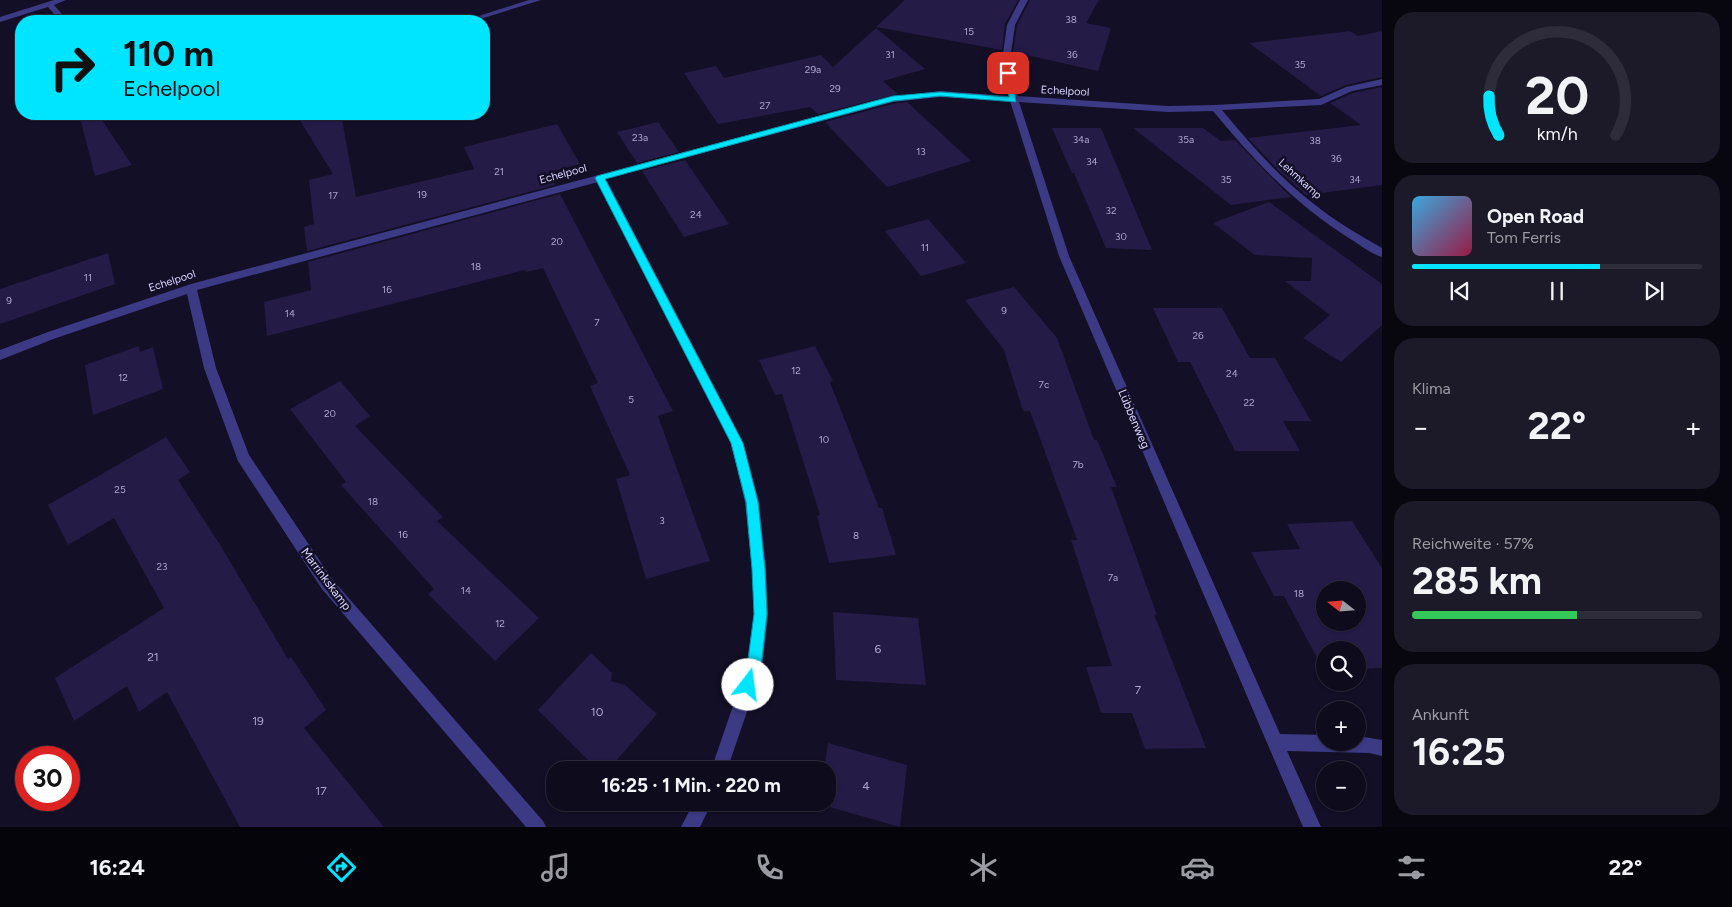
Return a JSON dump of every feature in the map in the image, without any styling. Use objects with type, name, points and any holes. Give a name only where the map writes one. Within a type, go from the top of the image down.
[{"type":"street","points":[[15,15],[62,0]]},
{"type":"street","points":[[487,15],[537,0]]},
{"type":"street","name":"Lübbenweg","points":[[1024,0],[1011,26],[1006,60],[1014,100],[1064,256],[1312,827]]},
{"type":"street","points":[[49,4],[59,15]]},
{"type":"street","points":[[0,20],[15,15]]},
{"type":"street","name":"Echelpool","points":[[0,355],[52,335],[191,288],[893,98],[940,94],[1168,109],[1215,108],[1322,102],[1349,90],[1382,82]]},
{"type":"street","name":"Lehmkamp","points":[[1215,108],[1240,138],[1303,200],[1342,229],[1382,253]]},
{"type":"street","points":[[600,178],[737,443],[752,502],[759,569],[761,614],[754,668],[723,761]]},
{"type":"street","name":"Marrinkskamp","points":[[191,288],[210,368],[243,457],[253,474],[327,584],[537,827]]},
{"type":"street","points":[[1276,742],[1369,744],[1382,748]]},
{"type":"street","points":[[690,827],[699,811]]},
{"type":"building","points":[[905,0],[1018,0],[1005,24],[1002,50],[876,27]]},
{"type":"building","points":[[1030,0],[1099,0],[1086,23],[1111,28],[1098,71],[1013,52],[1017,26]]},
{"type":"building","points":[[876,28],[925,69],[883,81],[898,94],[818,114],[810,107],[718,124],[684,73],[716,66],[724,78],[821,55],[833,67]]},
{"type":"building","points":[[1350,31],[1358,36],[1382,31],[1382,77],[1346,85],[1321,96],[1249,43]]},
{"type":"building","points":[[1382,87],[1382,185],[1306,195],[1278,170],[1248,138],[1361,125],[1330,103],[1353,93]]},
{"type":"building","points":[[907,102],[971,161],[887,187],[825,122]]},
{"type":"building","points":[[81,120],[102,120],[132,165],[95,176]]},
{"type":"building","points":[[300,120],[342,120],[356,197],[474,169],[464,147],[557,124],[580,164],[549,172],[555,185],[307,251],[304,227],[314,224],[309,180],[333,174]]},
{"type":"building","points":[[658,122],[679,152],[637,163],[617,132]]},
{"type":"building","points":[[1052,128],[1101,128],[1152,250],[1106,248],[1074,173],[1072,173]]},
{"type":"building","points":[[1133,128],[1203,128],[1221,141],[1235,140],[1291,197],[1231,205]]},
{"type":"building","points":[[685,160],[729,224],[684,237],[642,171]]},
{"type":"building","points":[[560,194],[673,411],[658,416],[710,561],[646,579],[616,479],[630,475],[590,386],[598,383],[543,268],[526,272],[525,270],[267,336],[264,302],[311,290],[308,262]]},
{"type":"building","points":[[1269,202],[1382,284],[1382,325],[1341,362],[1303,338],[1330,315],[1285,281],[1311,281],[1312,258],[1255,255],[1213,223]]},
{"type":"building","points":[[928,219],[966,263],[921,276],[885,231]]},
{"type":"building","points":[[108,253],[115,284],[0,324],[0,289]]},
{"type":"building","points":[[1014,287],[1057,338],[1094,440],[1097,440],[1117,487],[1111,487],[1157,615],[1154,614],[1206,748],[1145,749],[1132,713],[1101,713],[1086,667],[1112,666],[1071,540],[1077,540],[1030,411],[1023,411],[1004,350],[965,300]]},
{"type":"building","points":[[1153,308],[1222,308],[1250,358],[1275,358],[1311,421],[1283,421],[1300,451],[1235,451],[1190,362],[1178,362]]},
{"type":"building","points":[[139,346],[140,352],[153,347],[163,389],[93,415],[85,365]]},
{"type":"building","points":[[815,346],[833,381],[830,382],[879,508],[882,508],[896,555],[829,563],[817,516],[820,515],[782,394],[775,395],[759,360]]},
{"type":"building","points":[[340,381],[370,416],[355,426],[443,517],[437,521],[539,618],[495,661],[428,594],[434,589],[341,485],[346,482],[290,409]]},
{"type":"building","points":[[166,437],[190,472],[178,480],[219,543],[288,659],[291,657],[326,710],[304,728],[384,827],[240,827],[167,692],[139,712],[127,686],[74,721],[55,678],[164,608],[114,518],[68,545],[48,505]]},
{"type":"building","points":[[1352,521],[1382,568],[1382,668],[1366,669],[1366,641],[1316,641],[1316,656],[1284,596],[1274,596],[1251,552],[1300,549],[1287,524]]},
{"type":"building","points":[[833,612],[918,618],[926,685],[836,680]]},
{"type":"building","points":[[591,653],[612,673],[611,681],[625,685],[657,714],[616,761],[589,761],[538,710]]},
{"type":"building","points":[[828,743],[907,765],[900,827],[836,809],[836,761],[825,761]]},
{"type":"route","points":[[748,685],[754,668],[761,614],[759,569],[752,502],[737,443],[600,178],[893,98],[940,94],[1014,100],[1008,73]]}]
